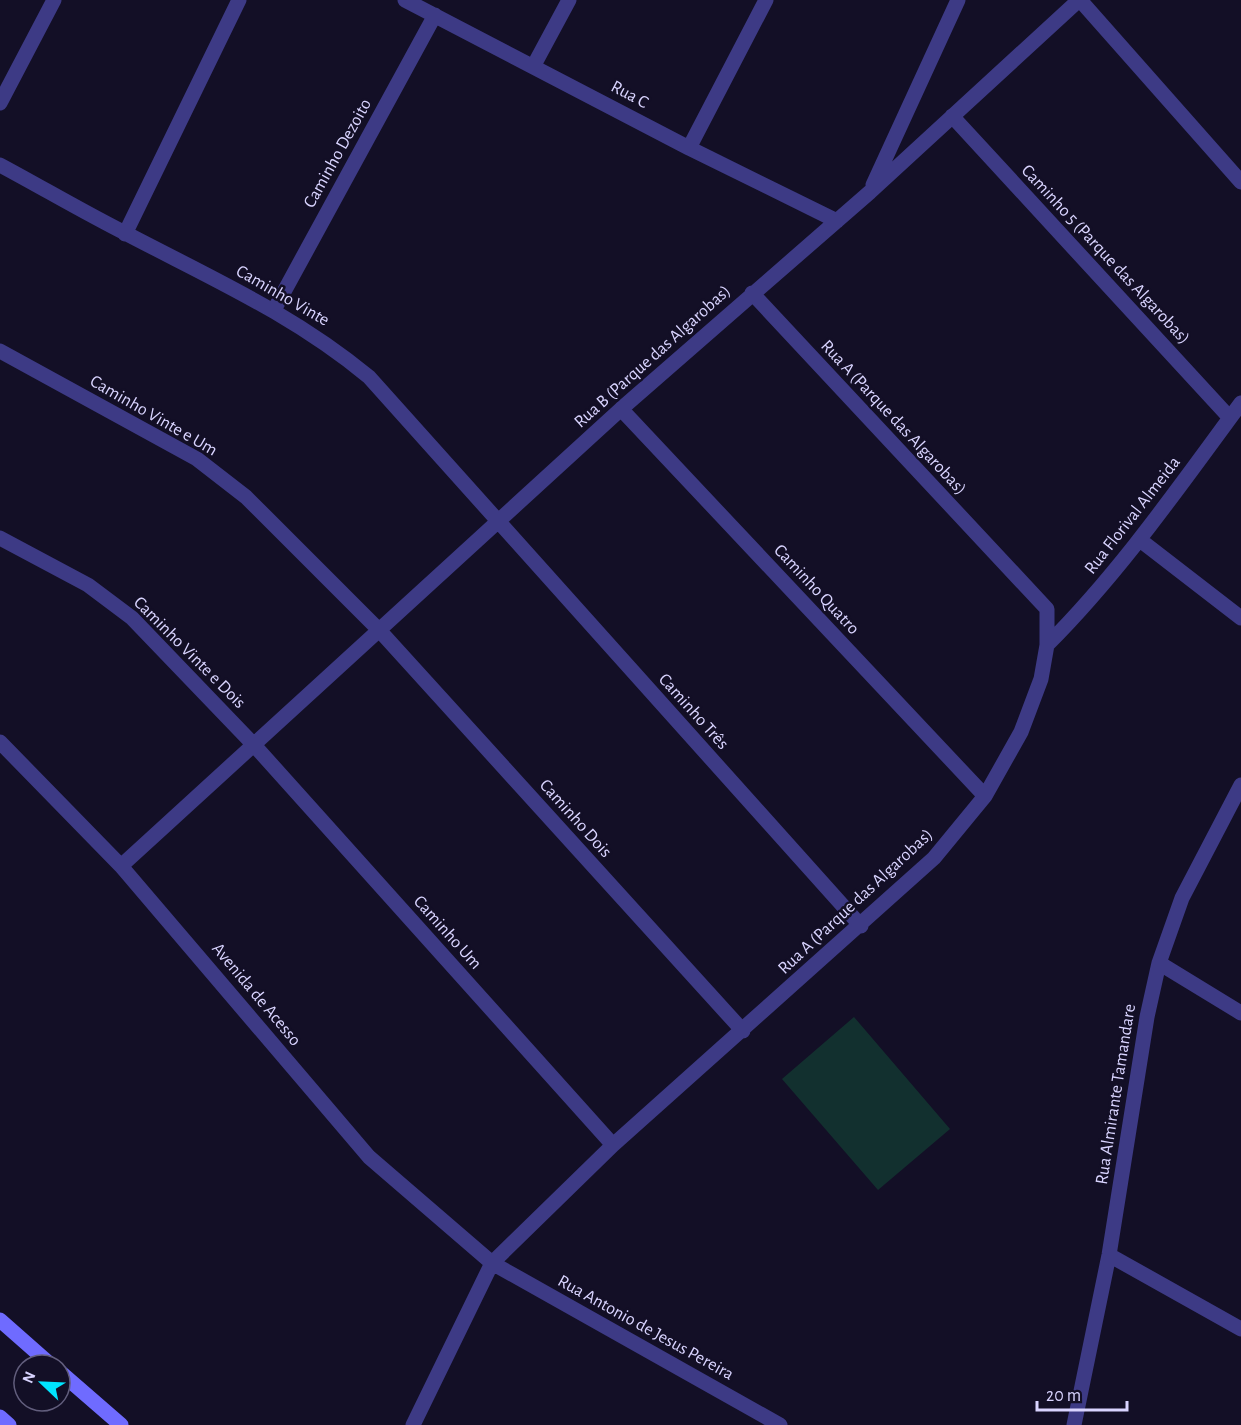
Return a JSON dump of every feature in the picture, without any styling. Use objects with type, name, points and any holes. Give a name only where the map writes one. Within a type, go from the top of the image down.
[{"type":"main road","points":[[0,1320],[37,1353]]},
{"type":"main road","points":[[72,1382],[121,1425]]},
{"type":"main road","points":[[0,1417],[9,1425]]},
{"type":"street","points":[[0,103],[54,0]]},
{"type":"street","points":[[125,234],[239,0]]},
{"type":"street","name":"Rua C","points":[[405,0],[534,65],[689,148],[837,221]]},
{"type":"street","points":[[534,65],[569,0]]},
{"type":"street","points":[[689,148],[766,0]]},
{"type":"street","points":[[870,192],[958,0]]},
{"type":"street","points":[[1079,0],[1241,182]]},
{"type":"street","name":"Rua B (Parque das Algarobas)","points":[[121,866],[621,409],[870,192],[1079,0]]},
{"type":"street","name":"Caminho Dezoito","points":[[274,310],[435,15]]},
{"type":"street","name":"Caminho 5 (Parque das Algarobas)","points":[[952,116],[1230,418]]},
{"type":"street","name":"Caminho Vinte","points":[[0,165],[125,234],[274,310],[328,344],[369,377],[497,523]]},
{"type":"street","name":"Rua A (Parque das Algarobas)","points":[[413,1425],[492,1263],[613,1145],[861,926],[934,858],[985,796],[1021,732],[1041,679],[1047,645],[1047,609],[752,293]]},
{"type":"street","name":"Caminho Vinte e Um","points":[[0,351],[197,459],[246,497],[380,631]]},
{"type":"street","name":"Rua Florival Almeida","points":[[1047,645],[1086,606],[1140,540],[1241,403]]},
{"type":"street","name":"Caminho Quatro","points":[[621,409],[985,796]]},
{"type":"street","name":"Caminho Três","points":[[497,523],[861,926]]},
{"type":"street","name":"Caminho Vinte e Dois","points":[[0,538],[88,585],[132,618],[254,745]]},
{"type":"street","points":[[1140,540],[1241,618]]},
{"type":"street","name":"Caminho Dois","points":[[380,631],[743,1031]]},
{"type":"street","name":"Avenida de Acesso","points":[[0,742],[121,866],[369,1157],[492,1263]]},
{"type":"street","name":"Caminho Um","points":[[254,745],[613,1145]]},
{"type":"street","name":"Rua Almirante Tamandare","points":[[1074,1425],[1109,1255],[1147,1017],[1159,963],[1182,898],[1241,785]]},
{"type":"street","points":[[1159,963],[1241,1013]]},
{"type":"street","points":[[1109,1255],[1241,1329]]},
{"type":"street","name":"Rua Antonio de Jesus Pereira","points":[[492,1263],[780,1425]]},
{"type":"green space","points":[[854,1017],[950,1129],[878,1190],[782,1079]]}]
